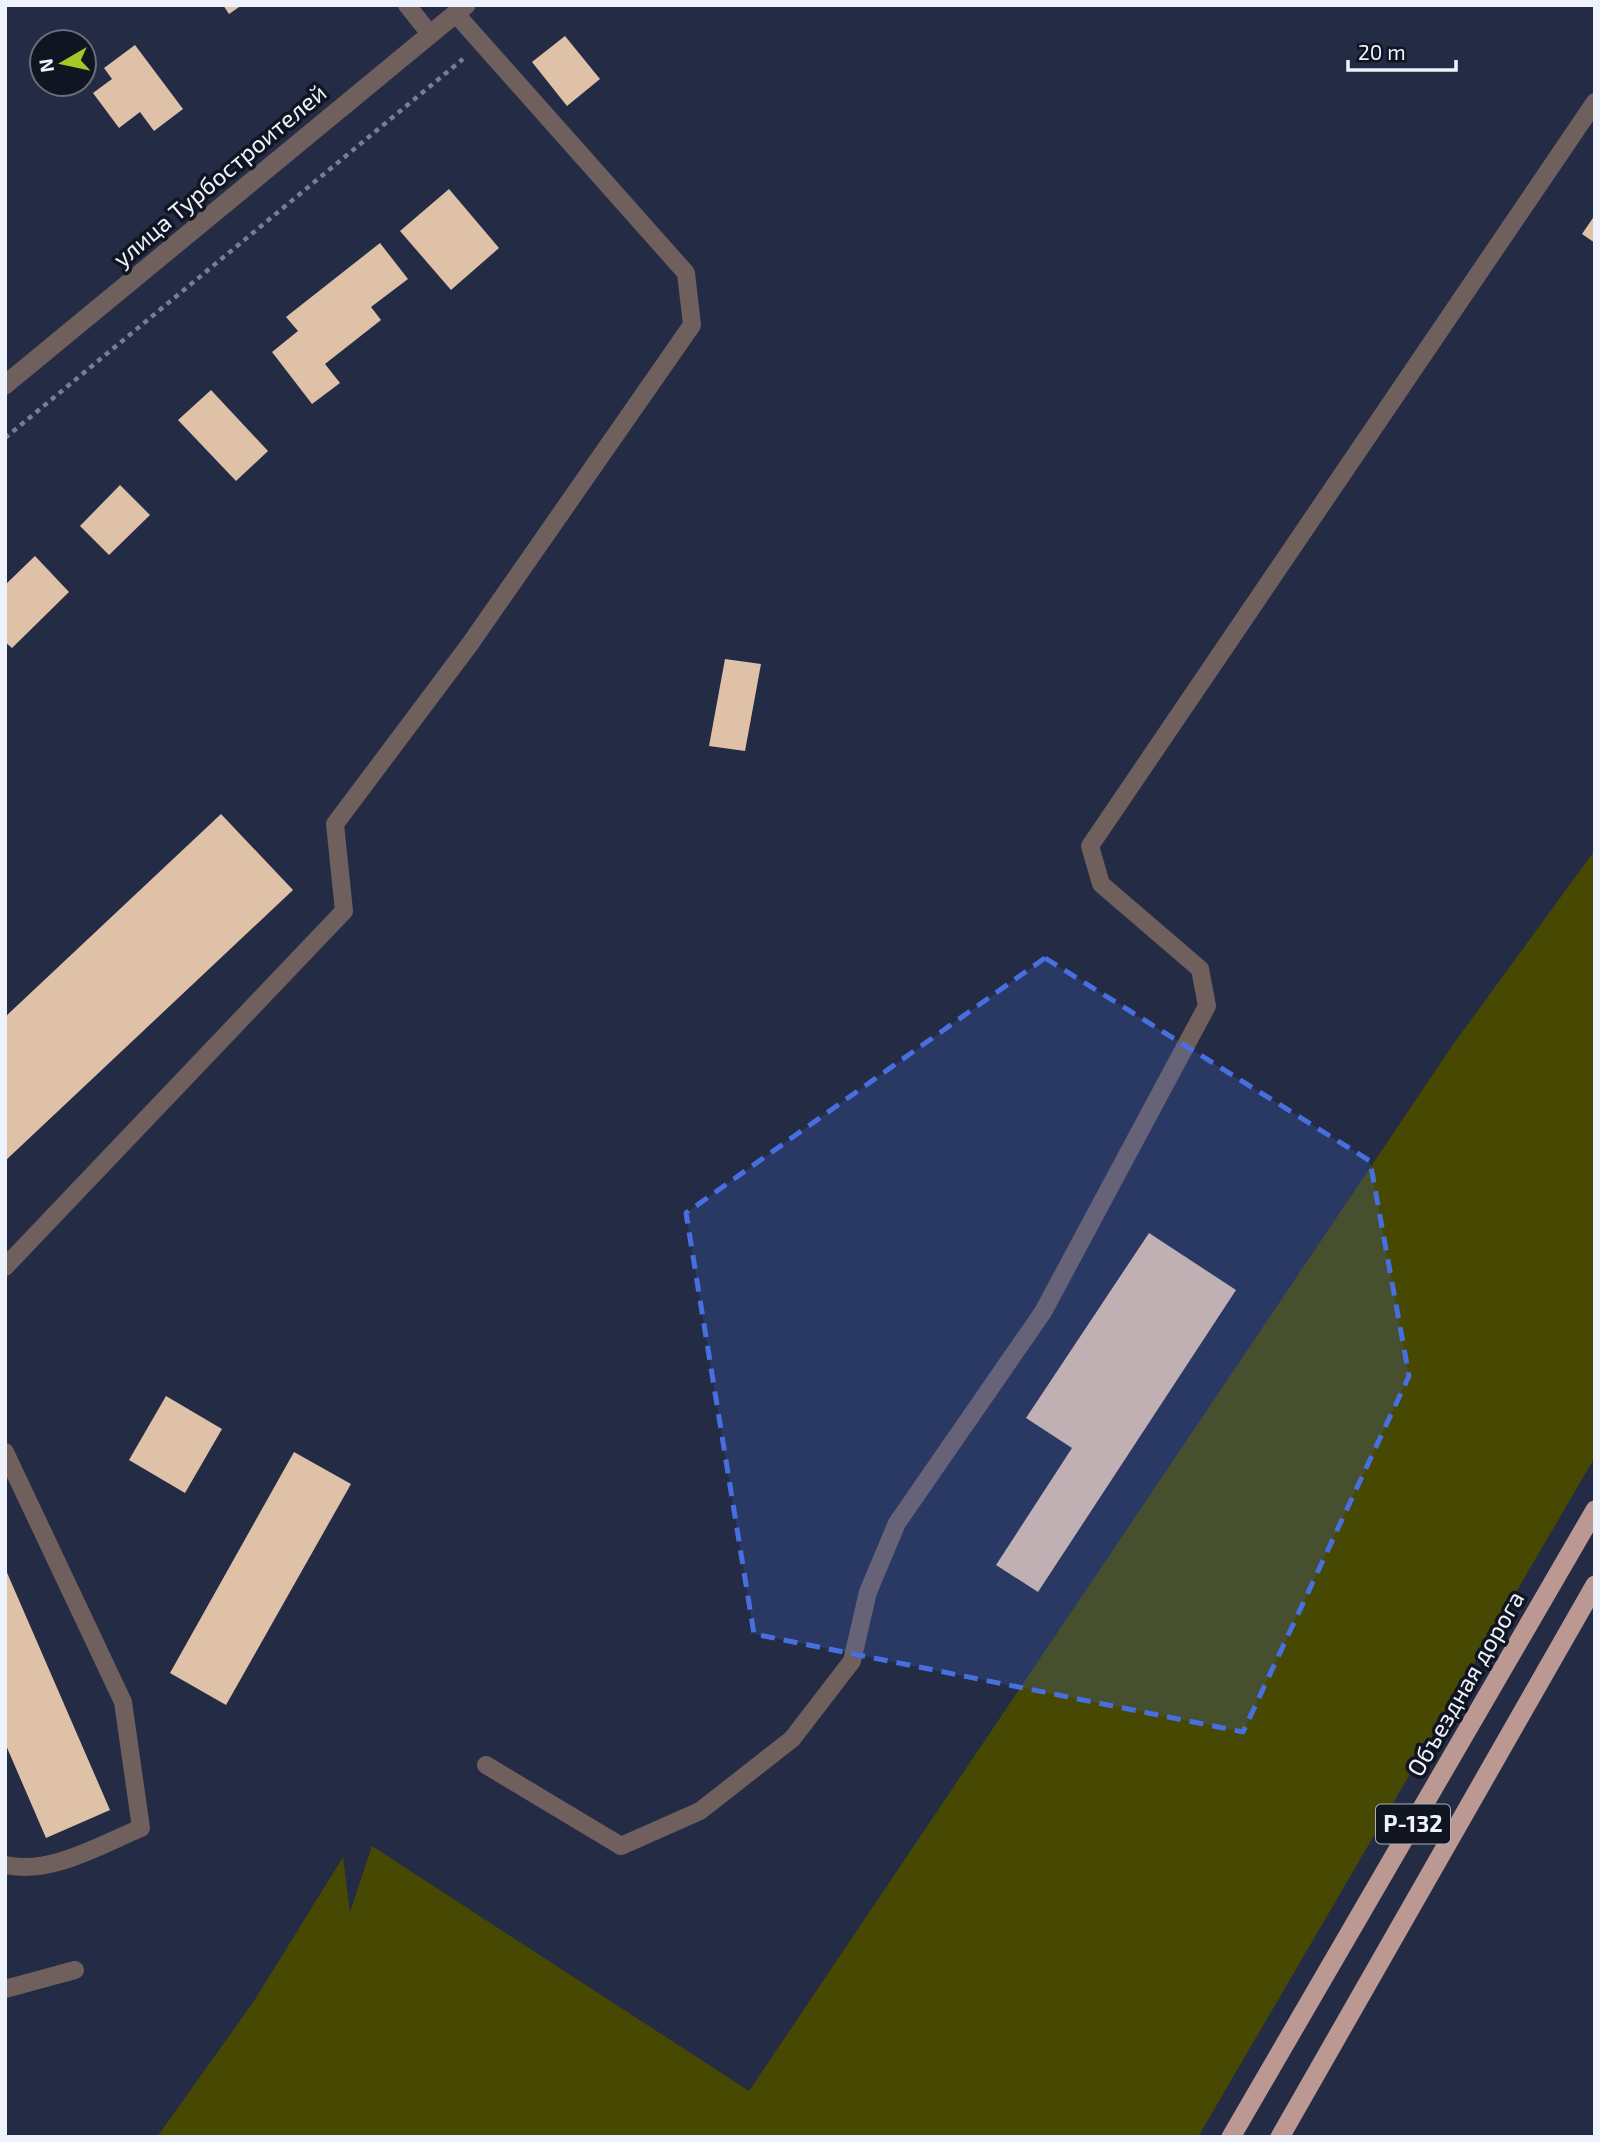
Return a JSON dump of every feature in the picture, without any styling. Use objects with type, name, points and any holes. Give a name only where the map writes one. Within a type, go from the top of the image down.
[{"type":"highway","name":"Объездная дорога","points":[[1231,2137],[1595,1510]]},
{"type":"highway","name":"Р-132","points":[[1280,2137],[1595,1585]]},
{"type":"street","name":"улица Турбостроителей","points":[[5,385],[461,9]]},
{"type":"lane","points":[[407,5],[430,34]]},
{"type":"lane","points":[[5,1267],[344,911],[335,824],[470,644],[692,325],[686,273],[482,44],[461,9]]},
{"type":"lane","points":[[486,1765],[621,1846],[699,1811],[792,1739],[852,1661],[868,1592],[897,1523],[1043,1312],[1207,1006],[1199,969],[1101,884],[1090,846],[1595,102]]},
{"type":"lane","points":[[5,1452],[123,1702],[141,1828],[60,1862],[17,1868],[5,1865]]},
{"type":"lane","points":[[5,1989],[75,1970]]},
{"type":"path","points":[[5,438],[482,44]]},
{"type":"highlighted area","points":[[1045,958],[1370,1161],[1409,1376],[1243,1732],[754,1634],[686,1213]]},
{"type":"shaded area","points":[[1595,850],[1595,1457],[1198,2137],[157,2137],[254,2001],[343,1857],[350,1912],[372,1846],[749,2091],[1452,1046]]},
{"type":"building","points":[[223,5],[242,5],[229,14]]},
{"type":"building","points":[[565,36],[600,79],[567,106],[532,62]]},
{"type":"building","points":[[135,45],[183,109],[154,131],[140,112],[119,128],[97,98],[98,89],[112,79],[104,68]]},
{"type":"building","points":[[449,189],[499,248],[451,290],[400,231]]},
{"type":"building","points":[[1595,215],[1595,243],[1582,234]]},
{"type":"building","points":[[380,243],[408,279],[371,307],[381,320],[325,364],[340,383],[312,404],[272,352],[298,331],[286,317]]},
{"type":"building","points":[[211,390],[268,451],[236,481],[178,420]]},
{"type":"building","points":[[120,485],[150,515],[109,555],[80,526]]},
{"type":"building","points":[[35,556],[69,592],[12,648],[5,642],[5,585]]},
{"type":"building","points":[[725,659],[761,664],[745,751],[709,746]]},
{"type":"building","points":[[221,814],[293,890],[5,1161],[5,1017]]},
{"type":"building","points":[[1149,1233],[1236,1290],[1038,1592],[996,1565],[1072,1448],[1026,1418]]},
{"type":"building","points":[[166,1396],[222,1429],[185,1493],[129,1460]]},
{"type":"building","points":[[294,1452],[351,1484],[226,1705],[170,1673]]},
{"type":"building","points":[[5,1568],[110,1810],[46,1838],[5,1743]]}]
